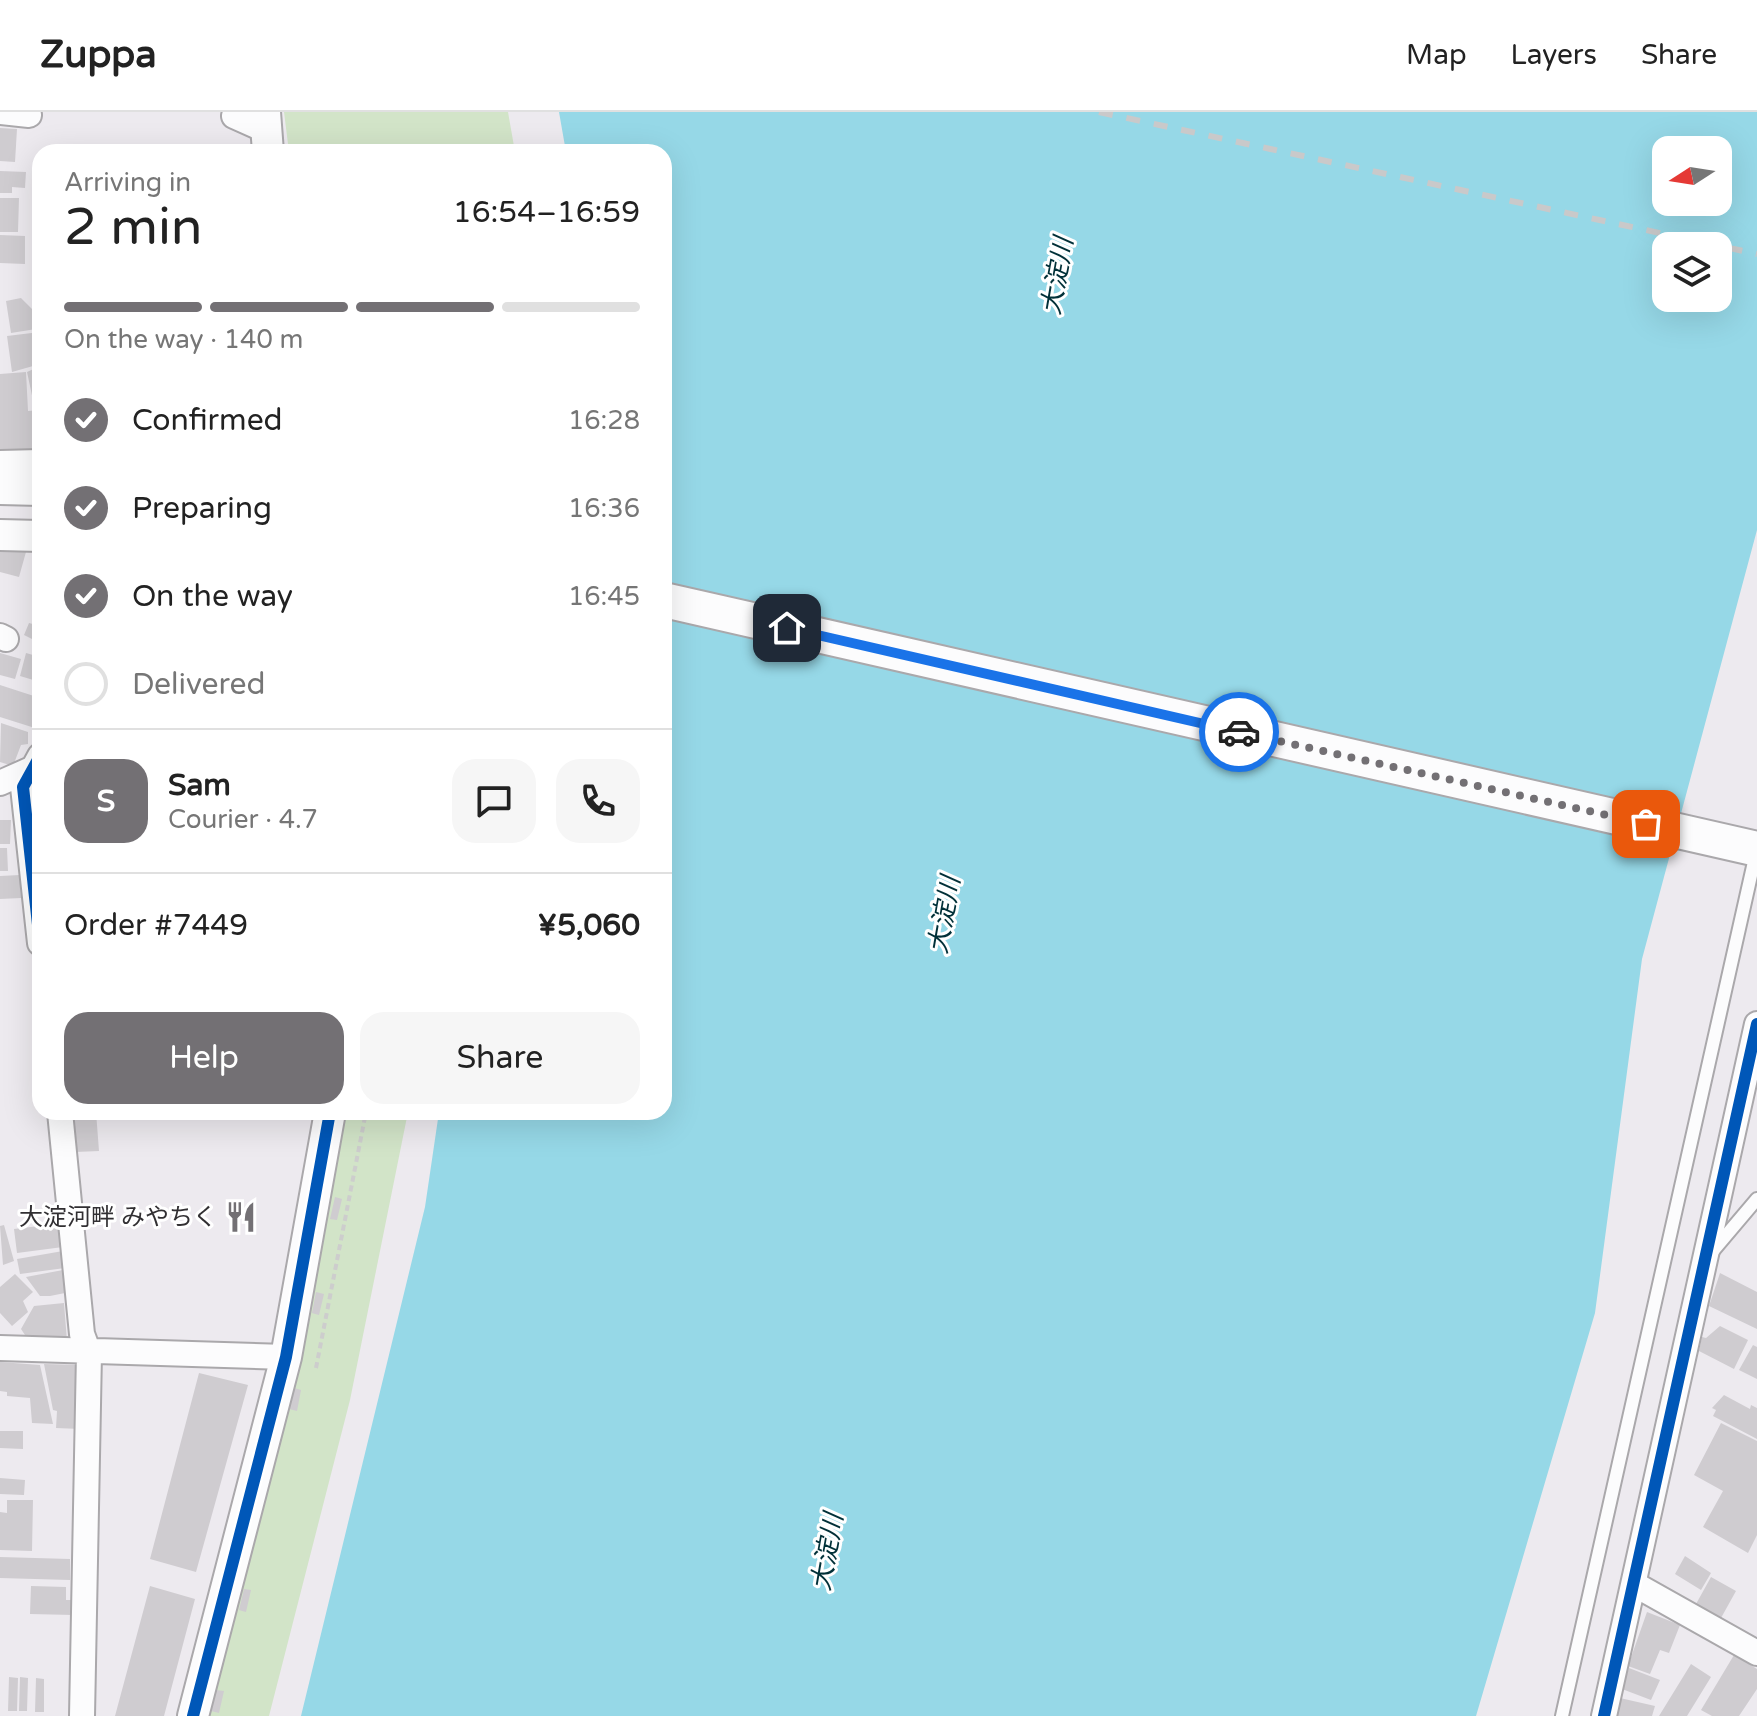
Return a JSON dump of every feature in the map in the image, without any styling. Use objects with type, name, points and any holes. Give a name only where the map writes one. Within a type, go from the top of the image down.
[{"type":"main road","points":[[0,487],[32,488]]},
{"type":"main road","points":[[0,509],[32,510]]},
{"type":"main road","points":[[672,581],[1750,839]]},
{"type":"main road","points":[[672,602],[1750,839]]},
{"type":"street","points":[[0,112],[29,115]]},
{"type":"street","points":[[234,116],[266,131]]},
{"type":"street","points":[[0,466],[32,465]]},
{"type":"street","points":[[0,535],[32,536]]},
{"type":"street","points":[[0,783],[32,767]]},
{"type":"street","points":[[32,774],[23,787],[32,870]]},
{"type":"street","points":[[1604,1716],[1757,1024]]},
{"type":"street","points":[[61,1120],[82,1334],[89,1353],[82,1716]]},
{"type":"street","points":[[193,1716],[286,1357],[329,1120]]},
{"type":"street","points":[[0,1348],[286,1357]]},
{"type":"street","points":[[1634,1584],[1757,1653]]},
{"type":"lane","points":[[1562,1716],[1750,839]]},
{"type":"lane","points":[[1704,1260],[1757,1199]]},
{"type":"path","points":[[316,1368],[364,1120]]},
{"type":"green space","points":[[284,112],[508,112],[514,144],[288,144]]},
{"type":"green space","points":[[342,1120],[406,1120],[350,1400],[269,1716],[203,1716]]},
{"type":"water","name":"大淀川","points":[[559,112],[1757,112],[1757,530],[1642,959],[1595,1313],[1476,1716],[301,1716],[425,1207],[438,1120],[672,1120],[672,144],[565,144]]},
{"type":"building","points":[[0,128],[17,129],[15,162],[0,161]]},
{"type":"building","points":[[0,171],[26,172],[25,188],[12,187],[12,193],[0,193]]},
{"type":"building","points":[[0,198],[19,198],[18,232],[0,232]]},
{"type":"building","points":[[0,235],[25,236],[25,264],[0,263]]},
{"type":"building","points":[[21,298],[32,309],[32,330],[11,333],[6,301]]},
{"type":"building","points":[[32,333],[32,366],[12,372],[7,336]]},
{"type":"building","points":[[32,370],[32,395],[27,372]]},
{"type":"building","points":[[26,372],[28,411],[32,411],[32,450],[0,450],[0,374]]},
{"type":"building","points":[[0,552],[26,552],[19,577],[0,572]]},
{"type":"building","points":[[29,623],[32,624],[32,639],[24,635]]},
{"type":"building","points":[[0,653],[21,659],[15,679],[0,675]]},
{"type":"building","points":[[26,653],[32,655],[32,680],[20,676]]},
{"type":"building","points":[[0,685],[32,695],[32,727],[0,717]]},
{"type":"building","points":[[1,723],[28,732],[28,744],[21,745],[13,766],[0,762]]},
{"type":"building","points":[[0,820],[11,820],[10,844],[0,844]]},
{"type":"building","points":[[0,848],[7,848],[8,871],[0,871]]},
{"type":"building","points":[[20,875],[21,898],[0,899],[0,876]]},
{"type":"building","points":[[72,1120],[97,1120],[99,1151],[75,1152]]},
{"type":"building","points":[[335,1197],[342,1199],[337,1220],[330,1219]]},
{"type":"building","points":[[56,1224],[60,1227],[63,1247],[17,1253],[14,1229]]},
{"type":"building","points":[[4,1225],[14,1261],[3,1265],[0,1226]]},
{"type":"building","points":[[63,1251],[65,1268],[20,1274],[17,1259]]},
{"type":"building","points":[[63,1270],[65,1293],[50,1296],[40,1296],[26,1277]]},
{"type":"building","points":[[1720,1273],[1757,1292],[1757,1329],[1709,1306]]},
{"type":"building","points":[[15,1274],[33,1292],[23,1301],[28,1312],[12,1326],[0,1313],[0,1287]]},
{"type":"building","points":[[316,1292],[324,1294],[319,1315],[312,1313]]},
{"type":"building","points":[[64,1303],[67,1341],[29,1341],[21,1329],[34,1306]]},
{"type":"building","points":[[1720,1326],[1748,1340],[1734,1369],[1699,1351],[1702,1337],[1706,1338]]},
{"type":"building","points":[[1753,1345],[1757,1347],[1757,1379],[1739,1370]]},
{"type":"building","points":[[0,1362],[40,1365],[53,1424],[32,1423],[30,1398],[7,1396],[7,1392],[0,1391]]},
{"type":"building","points":[[44,1364],[82,1365],[80,1429],[56,1428],[57,1411],[53,1410]]},
{"type":"building","points":[[199,1373],[248,1385],[196,1572],[150,1559]]},
{"type":"building","points":[[294,1388],[301,1390],[297,1411],[289,1409]]},
{"type":"building","points":[[1724,1395],[1750,1409],[1751,1405],[1757,1408],[1757,1439],[1713,1416],[1716,1410],[1712,1408]]},
{"type":"building","points":[[1721,1423],[1757,1441],[1757,1535],[1748,1553],[1703,1527],[1723,1491],[1694,1475]]},
{"type":"building","points":[[0,1431],[23,1431],[23,1449],[0,1448]]},
{"type":"building","points":[[0,1478],[25,1480],[24,1495],[0,1494]]},
{"type":"building","points":[[7,1500],[33,1500],[32,1551],[0,1550],[0,1512],[7,1513]]},
{"type":"building","points":[[1685,1556],[1711,1573],[1701,1590],[1675,1574]]},
{"type":"building","points":[[0,1557],[70,1559],[70,1580],[0,1578]]},
{"type":"building","points":[[1711,1577],[1736,1591],[1721,1618],[1696,1604]]},
{"type":"building","points":[[31,1586],[66,1587],[66,1600],[73,1600],[73,1615],[30,1614]]},
{"type":"building","points":[[150,1586],[195,1599],[164,1716],[115,1716]]},
{"type":"building","points":[[244,1589],[251,1590],[246,1612],[239,1610]]},
{"type":"building","points":[[1647,1612],[1680,1625],[1669,1653],[1660,1650],[1650,1674],[1628,1666]]},
{"type":"building","points":[[1734,1655],[1757,1669],[1757,1689],[1739,1716],[1712,1716],[1701,1710]]},
{"type":"building","points":[[1691,1664],[1711,1677],[1687,1716],[1659,1716]]},
{"type":"building","points":[[1629,1668],[1660,1680],[1651,1700],[1622,1689]]},
{"type":"building","points":[[9,1677],[18,1678],[17,1711],[8,1711]]},
{"type":"building","points":[[20,1677],[28,1678],[27,1711],[19,1711]]},
{"type":"building","points":[[36,1678],[44,1679],[44,1712],[35,1712]]},
{"type":"building","points":[[216,1690],[224,1691],[219,1713],[211,1711]]},
{"type":"building","points":[[1620,1698],[1655,1706],[1652,1716],[1616,1716]]},
{"type":"railway","points":[[1099,112],[1757,254]]},
{"type":"cycle path","points":[[32,771],[23,787],[32,870]]},
{"type":"cycle path","points":[[1604,1716],[1757,1024]]},
{"type":"cycle path","points":[[193,1716],[286,1357],[329,1120]]},
{"type":"way so far","points":[[1239,732],[1646,824]]},
{"type":"place","name":"大淀河畔 みやちく","points":[[241,1217]]},
{"type":"route","points":[[787,628],[1239,732]]}]
